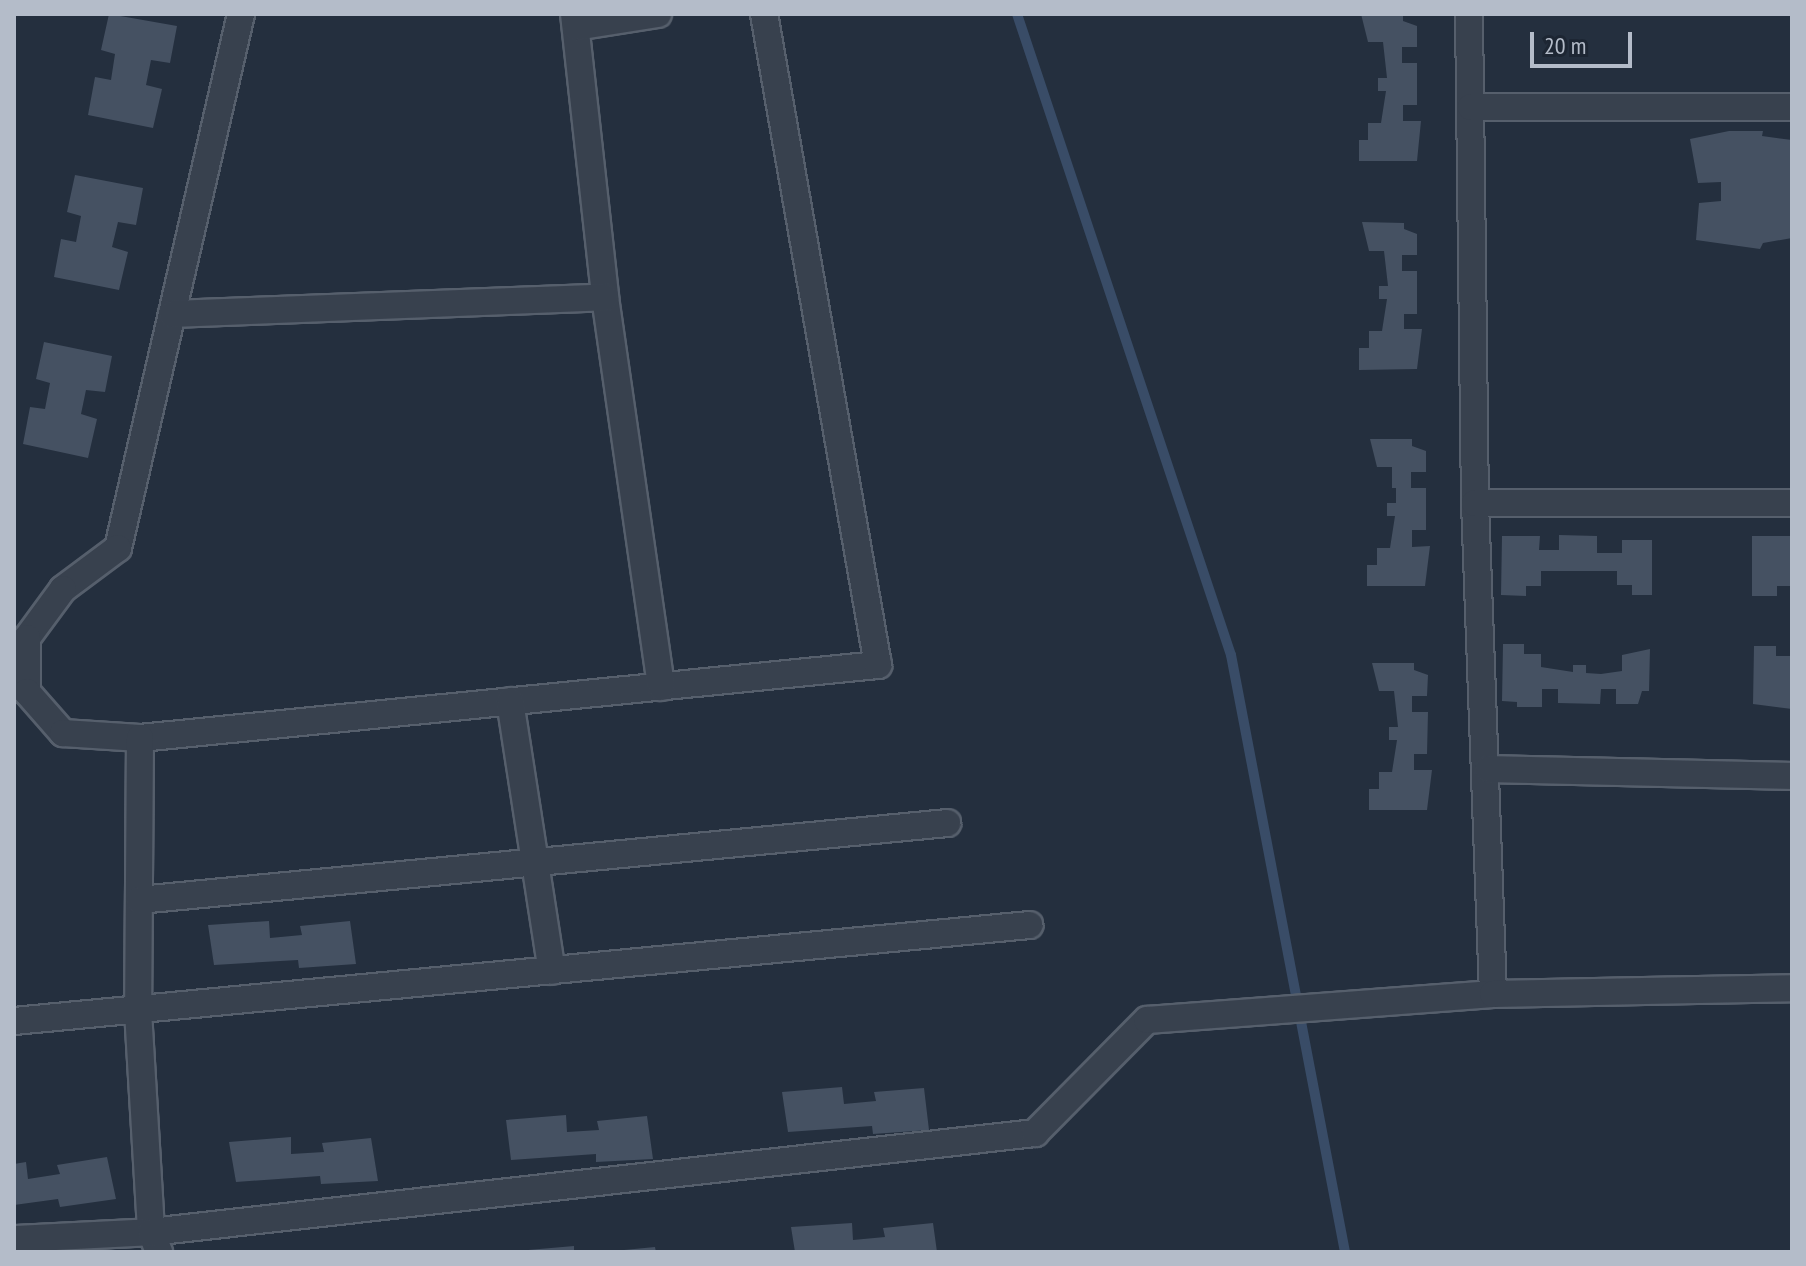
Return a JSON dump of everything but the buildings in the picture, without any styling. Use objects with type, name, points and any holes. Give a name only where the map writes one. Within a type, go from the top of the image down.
[{"type":"street","points":[[241,14],[118,548],[63,589],[27,638],[27,692],[63,733],[140,738],[878,665],[764,14]]},
{"type":"street","points":[[658,14],[575,21],[605,297],[661,687]]},
{"type":"street","points":[[1469,14],[1475,503],[1488,769],[1493,994]]},
{"type":"street","points":[[1471,107],[1792,107]]},
{"type":"street","points":[[172,314],[605,297]]},
{"type":"street","points":[[1475,503],[1792,503]]},
{"type":"street","points":[[510,701],[552,971]]},
{"type":"street","points":[[140,738],[138,1011],[155,1242]]},
{"type":"street","points":[[1488,769],[1792,776]]},
{"type":"street","points":[[139,900],[947,823]]},
{"type":"street","points":[[14,1021],[1029,925]]},
{"type":"street","points":[[14,1239],[155,1242],[1035,1133],[1147,1020],[1493,994],[1792,988]]},
{"type":"waterway","points":[[1017,14],[1231,655],[1345,1252]]}]
